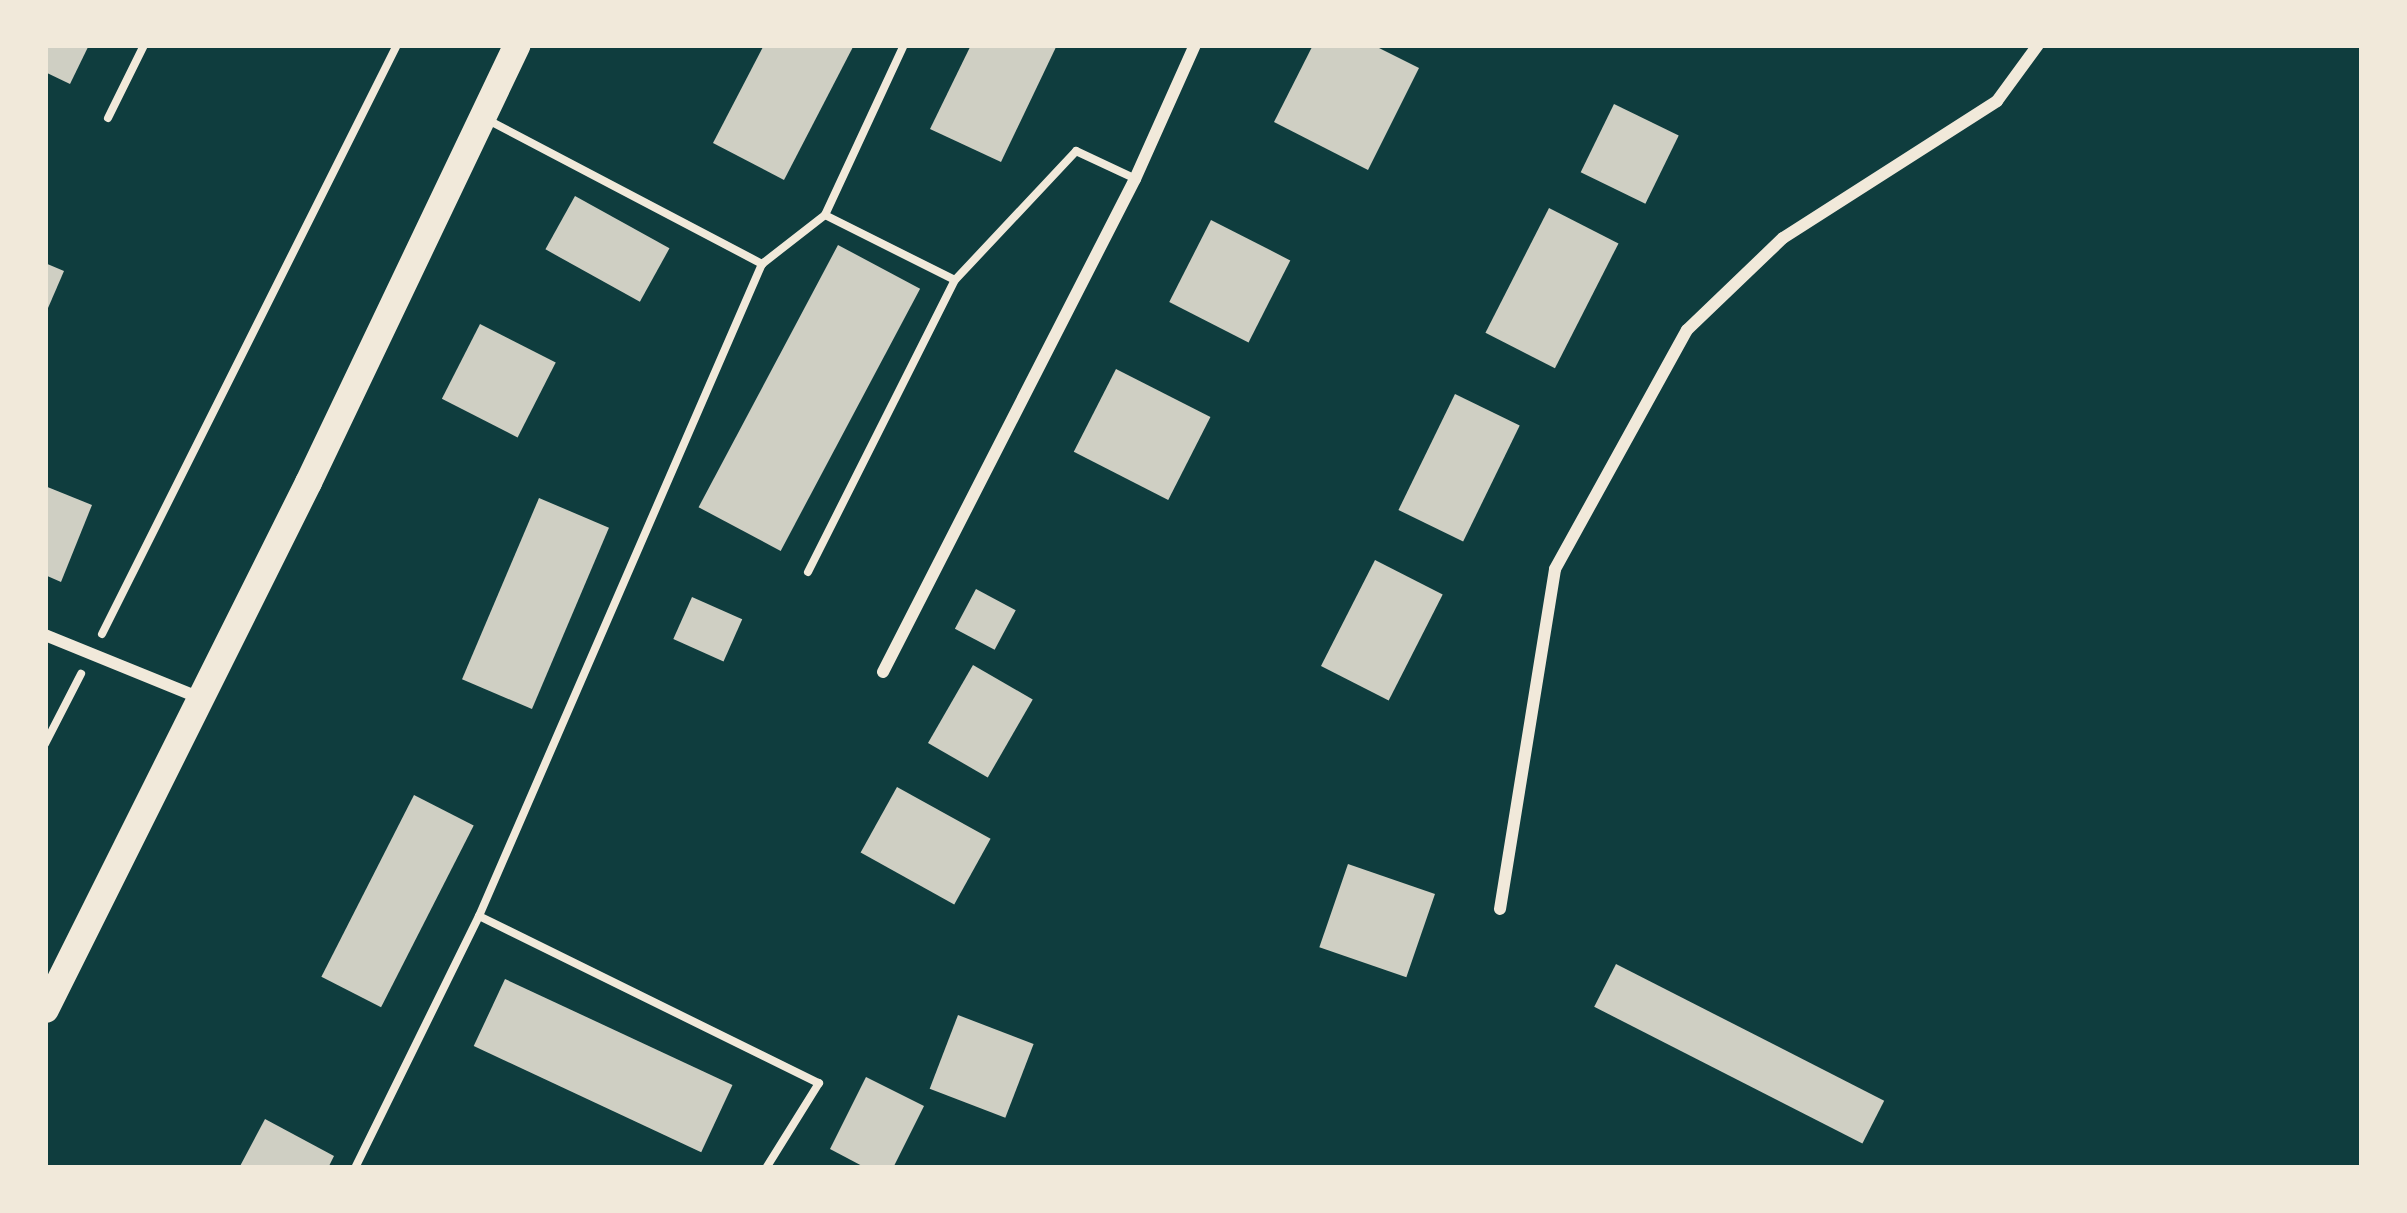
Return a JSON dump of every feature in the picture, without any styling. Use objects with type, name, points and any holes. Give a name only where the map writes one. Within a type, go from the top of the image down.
[{"type":"main road","points":[[45,1009],[517,45]]},
{"type":"street","points":[[883,672],[1135,178],[1195,45]]},
{"type":"street","points":[[1500,909],[1556,569],[1687,330],[1783,238],[1996,101],[2038,45]]},
{"type":"street","points":[[45,635],[199,698]]},
{"type":"lane","points":[[108,118],[144,45]]},
{"type":"lane","points":[[355,1168],[478,916],[762,264],[825,215],[904,45]]},
{"type":"lane","points":[[482,117],[762,264]]},
{"type":"lane","points":[[808,572],[955,280],[1076,151],[1135,178]]},
{"type":"lane","points":[[825,215],[955,280]]},
{"type":"lane","points":[[478,916],[819,1083],[766,1168]]},
{"type":"path","points":[[45,744],[397,45]]},
{"type":"building","points":[[45,45],[89,45],[70,84],[45,72]]},
{"type":"building","points":[[764,45],[854,45],[784,180],[713,143]]},
{"type":"building","points":[[971,45],[1057,45],[1001,162],[930,129]]},
{"type":"building","points":[[1313,45],[1373,45],[1419,68],[1368,170],[1274,122]]},
{"type":"building","points":[[1614,104],[1679,136],[1645,204],[1581,172]]},
{"type":"building","points":[[575,196],[669,248],[640,302],[545,249]]},
{"type":"building","points":[[1549,208],[1618,243],[1555,368],[1485,333]]},
{"type":"building","points":[[1211,220],[1290,260],[1249,342],[1169,302]]},
{"type":"building","points":[[838,245],[920,289],[781,551],[699,507]]},
{"type":"building","points":[[45,263],[64,271],[45,315]]},
{"type":"building","points":[[480,324],[556,363],[518,437],[442,399]]},
{"type":"building","points":[[1116,369],[1210,417],[1168,500],[1074,452]]},
{"type":"building","points":[[1455,394],[1520,426],[1463,542],[1398,510]]},
{"type":"building","points":[[45,486],[92,505],[61,582],[45,575]]},
{"type":"building","points":[[539,498],[609,528],[532,709],[462,679]]},
{"type":"building","points":[[1375,560],[1443,595],[1389,701],[1321,666]]},
{"type":"building","points":[[976,589],[1016,610],[995,650],[955,629]]},
{"type":"building","points":[[692,597],[742,619],[724,661],[673,639]]},
{"type":"building","points":[[973,665],[1033,699],[988,777],[928,743]]},
{"type":"building","points":[[897,787],[991,839],[954,904],[861,853]]},
{"type":"building","points":[[414,795],[474,825],[381,1007],[321,977]]},
{"type":"building","points":[[1348,864],[1435,894],[1406,977],[1319,947]]},
{"type":"building","points":[[1616,964],[1884,1101],[1862,1143],[1594,1007]]},
{"type":"building","points":[[505,979],[732,1085],[701,1152],[474,1046]]},
{"type":"building","points":[[958,1015],[1034,1044],[1005,1118],[930,1089]]},
{"type":"building","points":[[866,1077],[924,1106],[893,1168],[866,1168],[830,1149]]},
{"type":"building","points":[[265,1119],[334,1156],[328,1168],[239,1168]]}]
